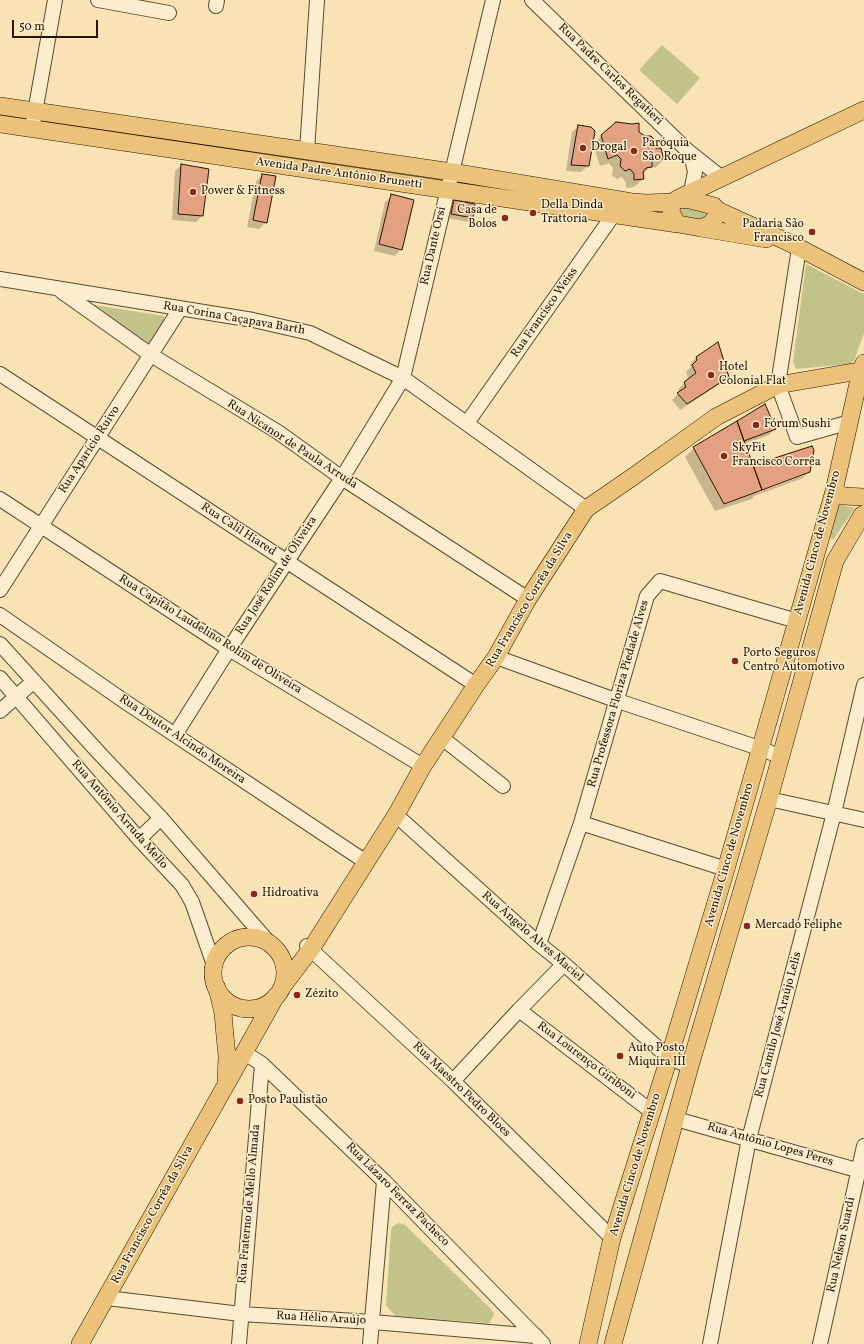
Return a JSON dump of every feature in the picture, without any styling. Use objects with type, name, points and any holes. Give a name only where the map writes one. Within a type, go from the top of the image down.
[{"type":"main road","name":"Avenida Padre Antônio Brunetti","points":[[0,106],[452,172],[615,207],[678,224],[794,246]]},
{"type":"main road","points":[[678,224],[672,215],[671,210],[680,198],[864,110]]},
{"type":"main road","name":"Avenida Padre Antônio Brunetti","points":[[0,124],[447,190],[615,207],[680,198]]},
{"type":"main road","points":[[701,228],[710,224],[716,217],[713,194],[722,178]]},
{"type":"main road","points":[[680,198],[715,208],[864,282]]},
{"type":"main road","name":"Rua Francisco Corrêa da Silva","points":[[80,1344],[279,992],[396,815],[423,766],[496,657],[528,599],[586,509],[716,417],[778,385],[863,368]]},
{"type":"main road","name":"Avenida Cinco de Novembro","points":[[588,1344],[612,1238],[669,1058],[762,748],[834,491],[863,368]]},
{"type":"main road","points":[[834,491],[843,496],[864,497]]},
{"type":"main road","name":"Avenida Cinco de Novembro","points":[[613,1344],[690,1066],[769,799],[835,561],[864,514]]},
{"type":"main road","points":[[273,946],[284,963],[285,971],[279,992],[267,1004],[256,1008],[244,1008],[233,1005],[224,998],[217,988],[214,977],[214,965],[218,954],[226,946],[236,940],[248,937],[260,939],[284,951],[296,952],[312,944]]},
{"type":"main road","name":"Rua Francisco Corrêa da Silva","points":[[217,988],[227,1056],[226,1085]]},
{"type":"main road","points":[[225,1037],[245,1053]]},
{"type":"street","points":[[32,129],[55,0]]},
{"type":"street","points":[[98,0],[169,14]]},
{"type":"street","points":[[307,151],[317,0]]},
{"type":"street","name":"Rua Dante Orsi","points":[[342,478],[404,378],[447,190],[493,0]]},
{"type":"street","name":"Rua Padre Carlos Regatieri","points":[[532,0],[688,151],[722,178]]},
{"type":"street","points":[[680,198],[695,172],[688,151]]},
{"type":"street","name":"Rua Francisco Weiss","points":[[467,423],[615,207]]},
{"type":"street","points":[[794,246],[778,385],[797,437],[850,422]]},
{"type":"street","name":"Rua Corina Caçapava Barth","points":[[0,279],[253,320],[310,333],[404,378],[586,509]]},
{"type":"street","name":"Rua Nicanor de Paula Arruda","points":[[58,288],[150,355],[278,432],[342,478],[528,599]]},
{"type":"street","name":"Rua Aparício Ruivo","points":[[0,590],[180,309]]},
{"type":"street","name":"Rua Calil Hiared","points":[[0,374],[476,685]]},
{"type":"street","name":"Rua José Rolim de Oliveira","points":[[175,735],[286,561],[342,478]]},
{"type":"street","name":"Rua Capitão Laudelino Rolim de Oliveira","points":[[0,498],[229,649],[423,766]]},
{"type":"street","name":"Rua Professora Floriza Piedade Alves","points":[[539,944],[581,823],[618,701],[647,596],[660,581],[797,621]]},
{"type":"street","name":"Rua Doutor Alcindo Moreira","points":[[0,615],[126,704],[366,862]]},
{"type":"street","points":[[0,644],[161,818],[273,946]]},
{"type":"street","points":[[496,657],[618,701],[762,748],[781,757]]},
{"type":"street","name":"Rua Antônio Arruda Mello","points":[[0,678],[139,839],[182,885],[192,902],[214,965]]},
{"type":"street","points":[[0,711],[34,681]]},
{"type":"street","name":"Rua Camilo José Araújo Lelis","points":[[710,1344],[749,1139],[834,813],[864,685]]},
{"type":"street","points":[[442,738],[503,786]]},
{"type":"street","points":[[769,799],[864,820]]},
{"type":"street","name":"Rua Ângelo Alves Maciel","points":[[396,815],[539,944],[564,964],[669,1058]]},
{"type":"street","points":[[139,839],[161,818]]},
{"type":"street","points":[[581,823],[726,869]]},
{"type":"street","name":"Rua Maestro Pedro Bloes","points":[[312,944],[612,1238]]},
{"type":"street","points":[[453,1081],[564,964]]},
{"type":"street","name":"Rua Lourenço Giriboni","points":[[519,1010],[652,1112]]},
{"type":"street","name":"Rua Lázaro Ferraz Pacheco","points":[[245,1053],[262,1064],[384,1181],[539,1341]]},
{"type":"street","points":[[669,1058],[690,1066]]},
{"type":"street","name":"Rua Fraterno de Mello Almada","points":[[239,1344],[262,1064]]},
{"type":"street","name":"Rua Antônio Lopes Peres","points":[[676,1119],[861,1171]]},
{"type":"street","name":"Rua Nelson Suardi","points":[[820,1344],[861,1171],[864,1146]]},
{"type":"street","points":[[370,1344],[384,1181]]},
{"type":"street","name":"Rua Hélio Araújo","points":[[107,1298],[241,1314],[373,1322],[539,1341]]},
{"type":"green space","points":[[662,45],[700,78],[677,104],[639,70]]},
{"type":"green space","points":[[680,205],[710,213],[704,222],[684,219],[679,208]]},
{"type":"green space","points":[[806,264],[864,294],[864,333],[854,361],[849,364],[796,369],[793,362]]},
{"type":"green space","points":[[88,304],[164,316],[164,320],[150,346]]},
{"type":"green space","points":[[838,504],[855,508],[833,540],[828,536]]},
{"type":"green space","points":[[399,1223],[405,1225],[490,1308],[494,1314],[490,1323],[396,1316],[391,1311],[386,1305],[391,1231],[392,1227]]},
{"type":"building","name":"Paróquia São Roque","points":[[616,122],[632,124],[639,123],[639,132],[645,136],[651,136],[654,139],[656,148],[661,148],[664,160],[657,157],[652,159],[652,167],[646,168],[643,172],[644,179],[634,180],[634,174],[630,169],[625,171],[620,166],[621,159],[617,155],[608,159],[601,135]]},
{"type":"building","name":"Drogal","points":[[578,125],[591,127],[595,131],[589,166],[571,165]]},
{"type":"building","name":"Power & Fitness","points":[[181,164],[209,169],[203,216],[178,214]]},
{"type":"building","points":[[262,174],[276,176],[267,223],[253,220]]},
{"type":"building","points":[[391,194],[414,200],[402,250],[379,244]]},
{"type":"building","points":[[454,200],[475,204],[473,218],[451,214]]},
{"type":"building","name":"Hotel Colonial Flat","points":[[718,342],[729,377],[687,404],[677,393],[686,387],[684,382],[696,373],[692,365],[697,360],[696,357]]},
{"type":"building","name":"Fórum Sushi","points":[[765,404],[776,429],[744,441],[737,421]]},
{"type":"building","name":"SkyFit Francisco Corrêa","points":[[737,421],[762,490],[724,504],[693,447]]},
{"type":"building","points":[[812,446],[814,450],[810,472],[762,490],[753,465]]},
{"type":"place","name":"Drogal","points":[[583,148]]},
{"type":"place","name":"Paróquia São Roque","points":[[634,151]]},
{"type":"place","name":"Power & Fitness","points":[[193,192]]},
{"type":"place","name":"Della Dinda Trattoria","points":[[533,213]]},
{"type":"place","name":"Casa de Bolos","points":[[505,218]]},
{"type":"place","name":"Padaria São Francisco","points":[[812,232]]},
{"type":"place","name":"Hotel Colonial Flat","points":[[711,375]]},
{"type":"place","name":"Fórum Sushi","points":[[756,425]]},
{"type":"place","name":"SkyFit Francisco Corrêa","points":[[724,456]]},
{"type":"place","name":"Porto Seguros Centro Automotivo","points":[[735,661]]},
{"type":"place","name":"Hidroativa","points":[[254,894]]},
{"type":"place","name":"Mercado Feliphe","points":[[747,926]]},
{"type":"place","name":"Zézito","points":[[297,995]]},
{"type":"place","name":"Auto Posto Miquira III","points":[[620,1056]]},
{"type":"place","name":"Posto Paulistão","points":[[240,1101]]}]
